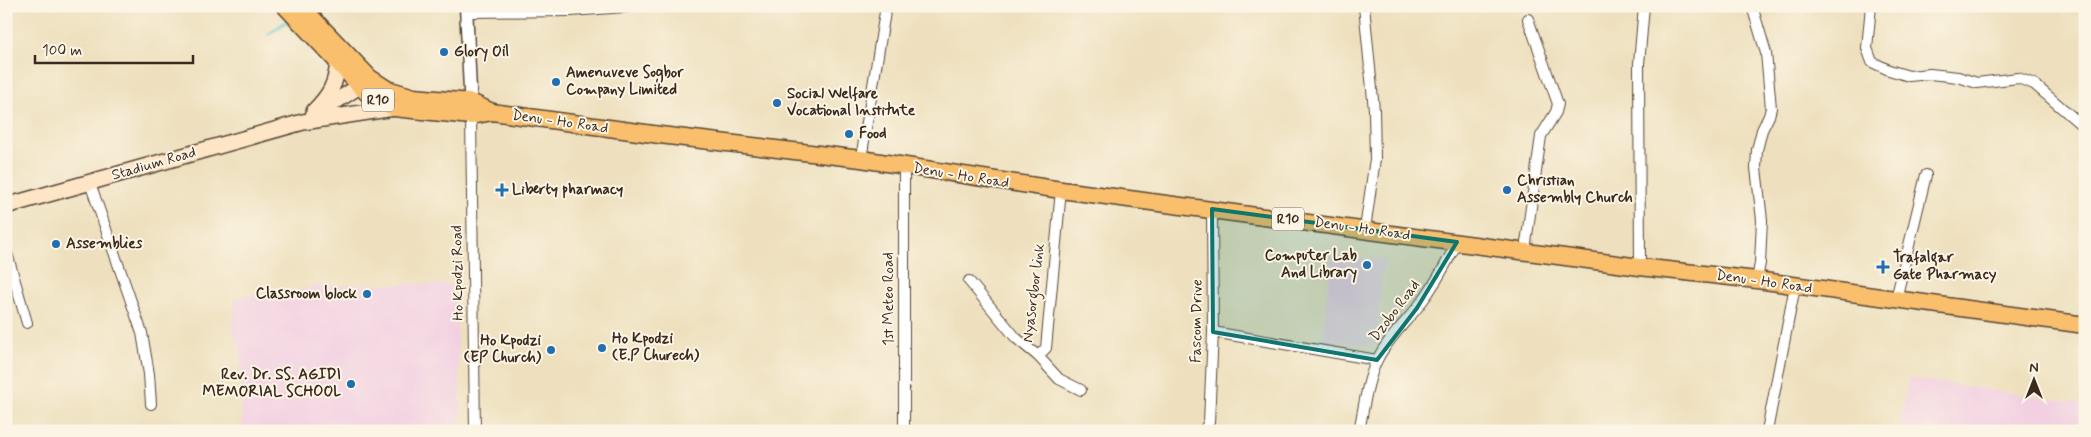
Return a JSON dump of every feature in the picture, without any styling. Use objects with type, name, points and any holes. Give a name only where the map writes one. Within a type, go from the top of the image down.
[{"type":"main road","name":"Denu - Ho Road","points":[[297,10],[365,82],[369,95],[394,108],[471,109]]},
{"type":"main road","name":"Denu - Ho Road","points":[[297,10],[338,62],[365,82],[398,93],[442,101],[471,109],[861,160],[1061,190],[1757,280],[2085,325]]},
{"type":"main road","points":[[302,122],[328,94],[336,79],[338,62]]},
{"type":"main road","name":"Stadium Road","points":[[302,122],[365,82]]},
{"type":"main road","name":"Stadium Road","points":[[6,206],[302,122],[394,108]]},
{"type":"street","points":[[861,160],[886,6]]},
{"type":"street","points":[[1364,6],[1374,110],[1375,160],[1365,229]]},
{"type":"street","points":[[1640,266],[1639,64],[1644,6]]},
{"type":"street","points":[[1752,6],[1766,53],[1770,108],[1757,150],[1756,168],[1762,220],[1757,280]]},
{"type":"street","points":[[1871,6],[1867,48],[1872,62],[1888,70],[1908,76],[1930,74],[1958,77],[1977,83],[2018,78],[2034,84],[2085,128]]},
{"type":"street","points":[[471,109],[467,9],[570,11],[625,8]]},
{"type":"street","points":[[1525,250],[1541,136],[1556,112],[1558,104],[1528,19]]},
{"type":"street","name":"Ho Kpodzi Road","points":[[471,109],[475,431]]},
{"type":"street","name":"1st Meteo Road","points":[[904,167],[904,431]]},
{"type":"street","points":[[1896,299],[1926,176]]},
{"type":"street","points":[[90,182],[142,333],[150,374],[151,404]]},
{"type":"street","name":"Nyasorgbor link","points":[[969,281],[1016,338],[1038,356],[1046,348],[1061,190]]},
{"type":"street","name":"Fascom Drive","points":[[1204,431],[1209,422],[1213,332],[1212,210]]},
{"type":"street","name":"Dzobo Road","points":[[1359,431],[1370,378],[1377,360],[1390,338],[1423,299],[1445,266],[1457,242]]},
{"type":"street","points":[[6,250],[27,323]]},
{"type":"street","points":[[1767,431],[1795,286]]},
{"type":"street","points":[[1213,332],[1377,360]]},
{"type":"street","points":[[1038,356],[1059,379],[1081,390]]},
{"type":"highlighted area","points":[[1212,209],[1457,242],[1417,308],[1377,360],[1213,332]]},
{"type":"shaded area","points":[[1331,256],[1384,260],[1375,346],[1323,341]]},
{"type":"shaded area","name":"Rev. Dr. SS. AGIDI MEMORIAL SCHOOL","points":[[319,285],[455,285],[462,431],[242,431],[241,350],[233,332],[235,297],[305,289]]},
{"type":"shaded area","points":[[1908,378],[2085,404],[2085,431],[1900,431]]},
{"type":"waterway","points":[[269,34],[291,18]]},
{"type":"place","name":"Glory Oil","points":[[444,52]]},
{"type":"place","name":"Amenuveve Sogbor Company Limited","points":[[556,82]]},
{"type":"place","name":"Social Welfare Vocational Institute","points":[[777,103]]},
{"type":"place","name":"Food","points":[[849,134]]},
{"type":"place","name":"Liberty pharmacy","points":[[502,190]]},
{"type":"place","name":"Christian Assembly Church","points":[[1507,190]]},
{"type":"place","name":"Assemblies","points":[[56,244]]},
{"type":"place","name":"Computer Lab And Library","points":[[1367,265]]},
{"type":"place","name":"Trafalgar Gate Pharmacy","points":[[1883,267]]},
{"type":"place","name":"Classroom block","points":[[367,294]]},
{"type":"place","name":"Ho Kpodzi (E.P Churech)","points":[[602,348]]},
{"type":"place","name":"Ho Kpodzi (EP Church)","points":[[551,350]]},
{"type":"place","name":"Rev. Dr. SS. AGIDI MEMORIAL SCHOOL","points":[[351,384]]}]
